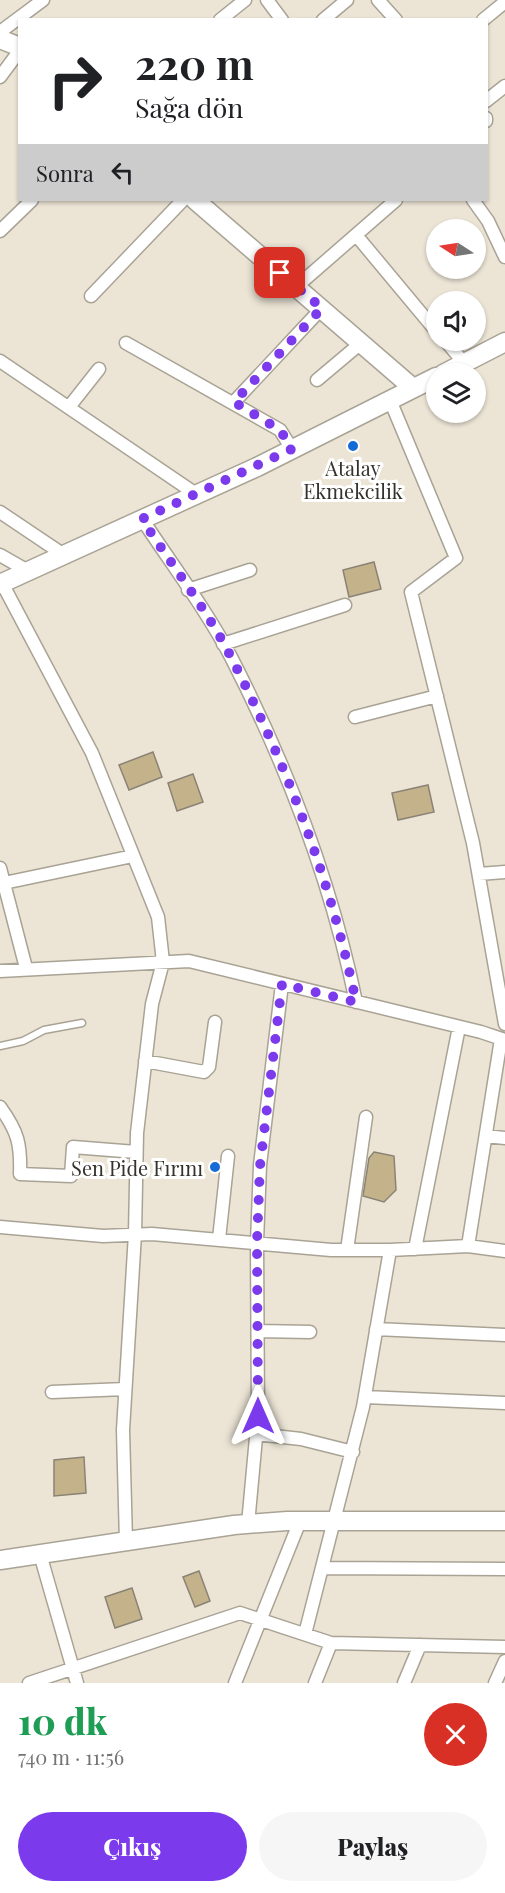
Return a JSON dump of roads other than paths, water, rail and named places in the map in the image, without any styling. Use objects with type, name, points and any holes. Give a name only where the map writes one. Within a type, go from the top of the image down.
[{"type":"main road","points":[[0,39],[18,48]]},
{"type":"main road","points":[[196,201],[413,388]]},
{"type":"main road","points":[[464,363],[505,342]]},
{"type":"main road","points":[[1,583],[196,495],[426,382]]},
{"type":"main road","points":[[0,1560],[248,1524],[300,1521],[505,1521]]},
{"type":"street","points":[[19,18],[43,0]]},
{"type":"street","points":[[222,18],[245,0]]},
{"type":"street","points":[[267,0],[280,18]]},
{"type":"street","points":[[325,18],[347,0]]},
{"type":"street","points":[[378,0],[394,18]]},
{"type":"street","points":[[485,18],[505,2]]},
{"type":"street","points":[[0,32],[18,19]]},
{"type":"street","points":[[0,77],[18,52]]},
{"type":"street","points":[[488,99],[505,86]]},
{"type":"street","points":[[0,231],[31,201]]},
{"type":"street","points":[[91,296],[182,201]]},
{"type":"street","points":[[297,287],[395,201]]},
{"type":"street","points":[[474,201],[488,221],[505,257]]},
{"type":"street","points":[[356,235],[426,319]]},
{"type":"street","points":[[234,402],[322,308]]},
{"type":"street","points":[[126,343],[280,430],[292,449]]},
{"type":"street","points":[[317,380],[361,343]]},
{"type":"street","points":[[454,351],[464,363]]},
{"type":"street","points":[[0,361],[196,495]]},
{"type":"street","points":[[69,407],[99,369]]},
{"type":"street","points":[[390,400],[456,558],[411,592],[500,963],[505,1024]]},
{"type":"street","points":[[0,512],[64,555]]},
{"type":"street","points":[[142,519],[223,644],[299,803],[343,939],[356,1002]]},
{"type":"street","points":[[0,555],[28,571]]},
{"type":"street","points":[[188,590],[250,570]]},
{"type":"street","points":[[1,583],[92,753],[158,917],[163,962],[152,1004],[136,1152],[135,1234],[123,1430],[126,1541]]},
{"type":"street","points":[[223,644],[345,605]]},
{"type":"street","points":[[355,717],[437,696]]},
{"type":"street","points":[[4,883],[133,856]]},
{"type":"street","points":[[0,868],[26,968]]},
{"type":"street","points":[[479,874],[505,872]]},
{"type":"street","points":[[0,971],[189,961],[459,1027],[503,1040],[468,1246]]},
{"type":"street","points":[[248,1524],[256,1434],[257,1242],[260,1166],[282,984]]},
{"type":"street","points":[[145,1061],[204,1072],[209,1067],[215,1022]]},
{"type":"street","points":[[415,1249],[459,1027]]},
{"type":"street","points":[[0,1107],[12,1124],[21,1146],[20,1174],[71,1176],[73,1148],[136,1152]]},
{"type":"street","points":[[346,1250],[366,1117]]},
{"type":"street","points":[[486,1136],[505,1138]]},
{"type":"street","points":[[219,1239],[228,1156]]},
{"type":"street","points":[[0,1227],[103,1236],[135,1234],[219,1239],[346,1250],[468,1246],[505,1251]]},
{"type":"street","points":[[305,1634],[336,1521],[365,1398],[390,1250]]},
{"type":"street","points":[[376,1329],[505,1335]]},
{"type":"street","points":[[258,1331],[310,1332]]},
{"type":"street","points":[[52,1392],[125,1389]]},
{"type":"street","points":[[365,1398],[505,1403]]},
{"type":"street","points":[[256,1434],[301,1438],[352,1452]]},
{"type":"street","points":[[235,1683],[300,1521]]},
{"type":"street","points":[[40,1554],[77,1683]]},
{"type":"street","points":[[323,1568],[505,1569]]},
{"type":"street","points":[[29,1683],[240,1613],[331,1643],[505,1647]]},
{"type":"street","points":[[315,1683],[331,1643]]},
{"type":"street","points":[[404,1683],[420,1645]]},
{"type":"street","points":[[495,1683],[505,1661]]},
{"type":"lane","points":[[0,1046],[23,1041],[44,1030],[82,1023]]},
{"type":"place","name":"Atalay Ekmekcilik","points":[[353,446]]},
{"type":"place","name":"Sen Pide Fırını","points":[[215,1167]]}]
